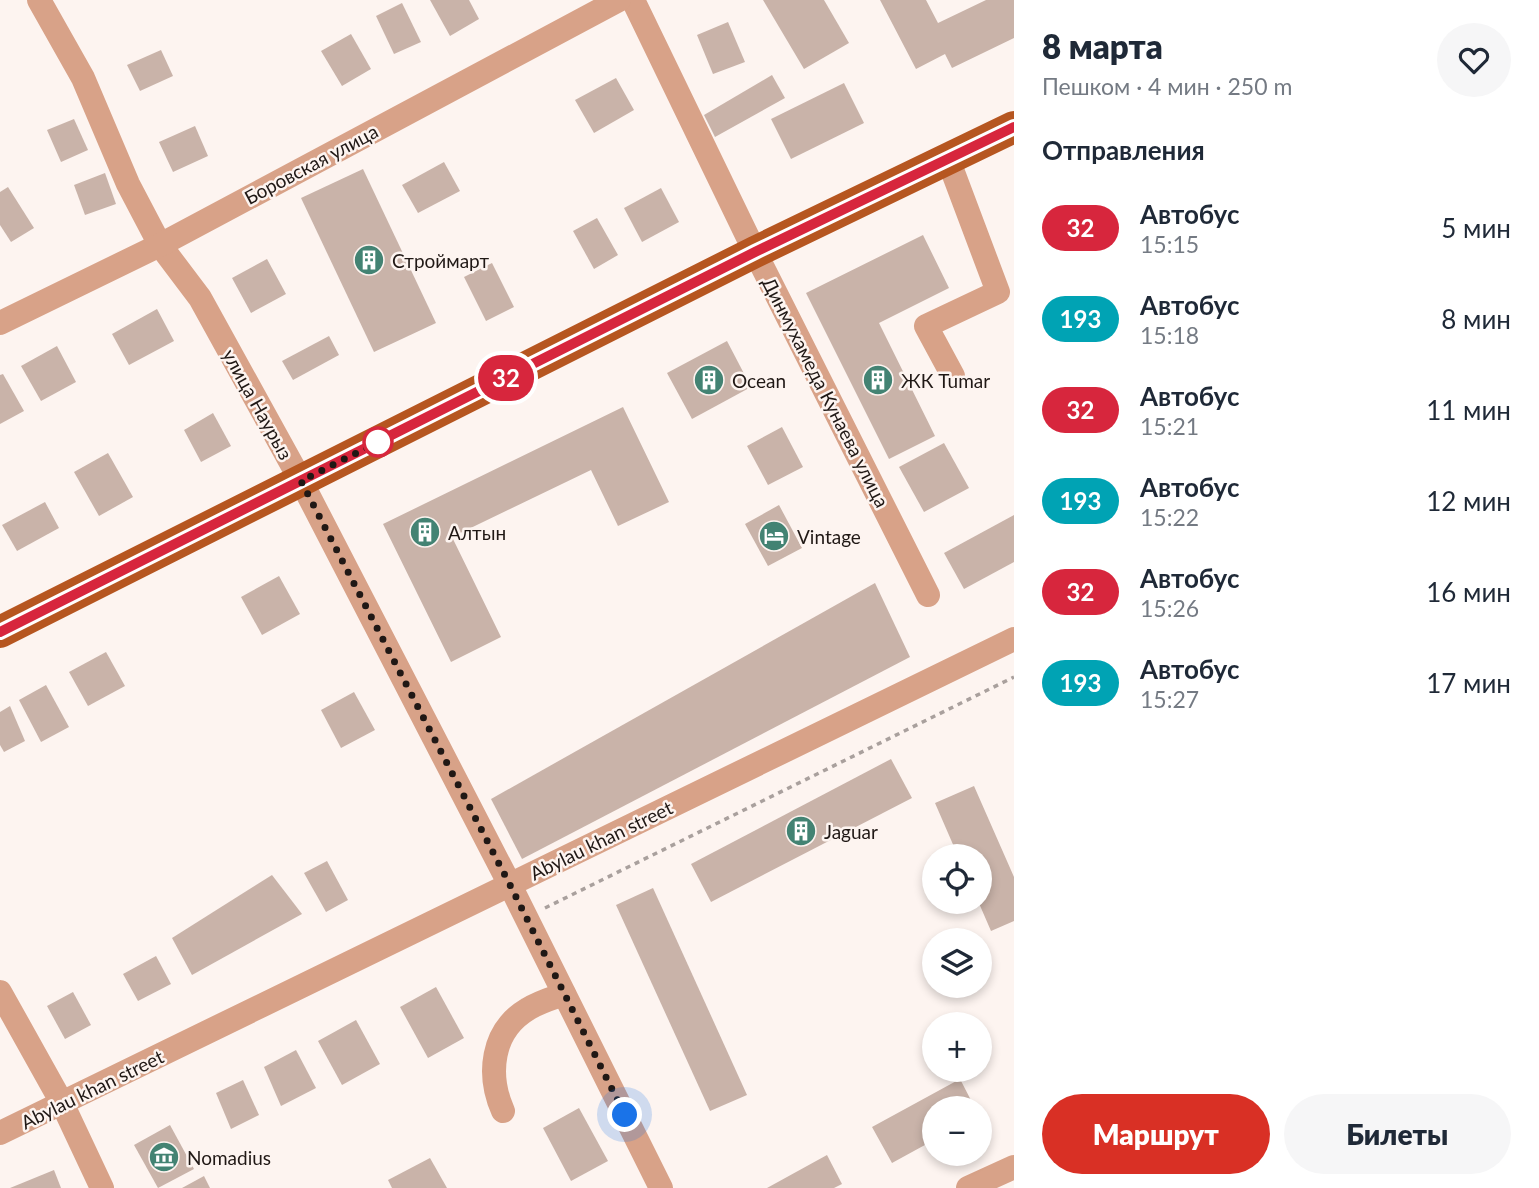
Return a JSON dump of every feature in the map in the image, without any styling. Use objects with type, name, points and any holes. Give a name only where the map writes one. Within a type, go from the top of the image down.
[{"type":"main road","points":[[0,632],[755,252],[1014,127]]},
{"type":"street","name":"улица Наурыз","points":[[39,0],[83,78],[128,184],[160,245],[200,298],[301,481],[510,885],[661,1188]]},
{"type":"street","name":"Боровская улица","points":[[0,323],[160,245],[619,0]]},
{"type":"street","name":"Динмухамеда Кунаева улица","points":[[633,0],[755,252],[928,595]]},
{"type":"street","points":[[948,159],[1006,297],[926,326],[953,376]]},
{"type":"street","name":"Abylau khan street","points":[[0,1133],[1014,639]]},
{"type":"street","points":[[0,992],[62,1103],[102,1188]]},
{"type":"street","points":[[503,1111],[493,1079],[495,1052],[506,1031],[527,1009],[564,993]]},
{"type":"street","points":[[968,1188],[1014,1167]]},
{"type":"path","points":[[526,918],[1014,677]]},
{"type":"building","points":[[430,0],[469,0],[479,19],[450,36]]},
{"type":"building","points":[[763,0],[824,0],[849,43],[804,69]]},
{"type":"building","points":[[880,0],[926,0],[938,23],[986,0],[1014,0],[1014,38],[952,68],[945,54],[916,69]]},
{"type":"building","points":[[402,3],[421,42],[394,54],[376,16]]},
{"type":"building","points":[[728,22],[745,62],[713,74],[697,35]]},
{"type":"building","points":[[351,34],[371,69],[342,86],[321,51]]},
{"type":"building","points":[[161,50],[173,76],[140,91],[127,65]]},
{"type":"building","points":[[772,75],[785,98],[715,137],[704,115]]},
{"type":"building","points":[[616,78],[634,110],[594,133],[575,100]]},
{"type":"building","points":[[844,83],[864,123],[791,159],[771,119]]},
{"type":"building","points":[[74,119],[88,150],[61,162],[47,130]]},
{"type":"building","points":[[195,126],[208,156],[173,172],[159,142]]},
{"type":"building","points":[[444,162],[460,191],[418,213],[402,185]]},
{"type":"building","name":"Строймарт","points":[[363,169],[436,323],[374,352],[301,198]]},
{"type":"building","points":[[105,173],[116,204],[85,215],[74,185]]},
{"type":"building","points":[[8,187],[34,228],[11,242],[0,225],[0,192]]},
{"type":"building","points":[[661,188],[679,222],[642,242],[624,208]]},
{"type":"building","points":[[597,218],[618,255],[594,269],[573,231]]},
{"type":"building","name":"ЖК Tumar","points":[[923,235],[949,288],[879,323],[935,436],[889,459],[806,293]]},
{"type":"building","points":[[267,259],[286,294],[251,313],[232,278]]},
{"type":"building","points":[[492,263],[514,307],[486,321],[464,277]]},
{"type":"building","points":[[157,309],[174,341],[129,365],[112,334]]},
{"type":"building","points":[[329,336],[339,355],[293,380],[282,361]]},
{"type":"building","name":"Ocean","points":[[727,341],[751,387],[692,419],[667,373]]},
{"type":"building","points":[[57,346],[76,382],[41,401],[21,366]]},
{"type":"building","points":[[3,374],[24,411],[0,424],[0,375]]},
{"type":"building","name":"Алтын","points":[[623,407],[669,502],[618,526],[591,470],[452,537],[501,637],[451,662],[383,524]]},
{"type":"building","points":[[213,413],[231,446],[201,462],[184,430]]},
{"type":"building","points":[[782,427],[803,467],[768,485],[747,446]]},
{"type":"building","points":[[944,443],[969,488],[924,512],[899,467]]},
{"type":"building","points":[[108,453],[133,497],[99,516],[74,472]]},
{"type":"building","points":[[45,502],[59,528],[17,551],[2,525]]},
{"type":"building","name":"Vintage","points":[[779,505],[802,548],[768,566],[745,524]]},
{"type":"building","points":[[1014,515],[1014,562],[964,589],[944,553]]},
{"type":"building","points":[[279,576],[300,614],[262,635],[241,597]]},
{"type":"building","points":[[875,583],[910,657],[522,859],[491,799]]},
{"type":"building","points":[[106,652],[125,686],[88,706],[69,672]]},
{"type":"building","points":[[46,685],[69,727],[41,742],[19,700]]},
{"type":"building","points":[[354,692],[375,730],[341,748],[321,710]]},
{"type":"building","points":[[10,706],[25,741],[4,752],[0,745],[0,712]]},
{"type":"building","name":"Jaguar","points":[[891,759],[912,798],[711,902],[691,864]]},
{"type":"building","points":[[974,786],[1014,877],[1014,921],[992,931],[984,914],[992,914],[992,844],[953,844],[935,803]]},
{"type":"building","points":[[327,861],[348,900],[326,912],[304,873]]},
{"type":"building","points":[[272,875],[302,914],[192,975],[172,938]]},
{"type":"building","points":[[653,888],[747,1095],[710,1111],[616,905]]},
{"type":"building","points":[[156,956],[171,984],[138,1001],[123,974]]},
{"type":"building","points":[[436,987],[464,1038],[428,1058],[400,1007]]},
{"type":"building","points":[[73,992],[91,1025],[65,1039],[47,1006]]},
{"type":"building","points":[[356,1020],[380,1064],[342,1085],[318,1041]]},
{"type":"building","points":[[296,1050],[316,1088],[281,1106],[264,1067]]},
{"type":"building","points":[[243,1080],[259,1115],[231,1129],[216,1093]]},
{"type":"building","points":[[954,1082],[962,1082],[969,1096],[929,1096]]},
{"type":"building","points":[[922,1100],[922,1147],[892,1163],[872,1127]]},
{"type":"building","points":[[579,1108],[608,1161],[571,1181],[543,1128]]},
{"type":"building","name":"Nomadius","points":[[170,1125],[194,1169],[158,1188],[134,1145]]},
{"type":"building","points":[[827,1155],[842,1184],[834,1188],[767,1188]]},
{"type":"building","points":[[430,1158],[447,1188],[392,1188],[388,1180]]},
{"type":"building","points":[[54,1170],[61,1188],[10,1188]]},
{"type":"building","points":[[204,1176],[210,1188],[182,1188]]},
{"type":"bus line","name":"32","points":[[0,632],[755,252],[1014,127]]},
{"type":"place","name":"Строймарт","points":[[369,260]]},
{"type":"place","name":"Ocean","points":[[709,380]]},
{"type":"place","name":"ЖК Tumar","points":[[878,380]]},
{"type":"place","name":"Алтын","points":[[425,532]]},
{"type":"place","name":"Vintage","points":[[774,536]]},
{"type":"place","name":"Jaguar","points":[[801,831]]},
{"type":"place","name":"Nomadius","points":[[164,1157]]},
{"type":"route","points":[[378,442],[301,481],[510,885],[625,1115]]}]
